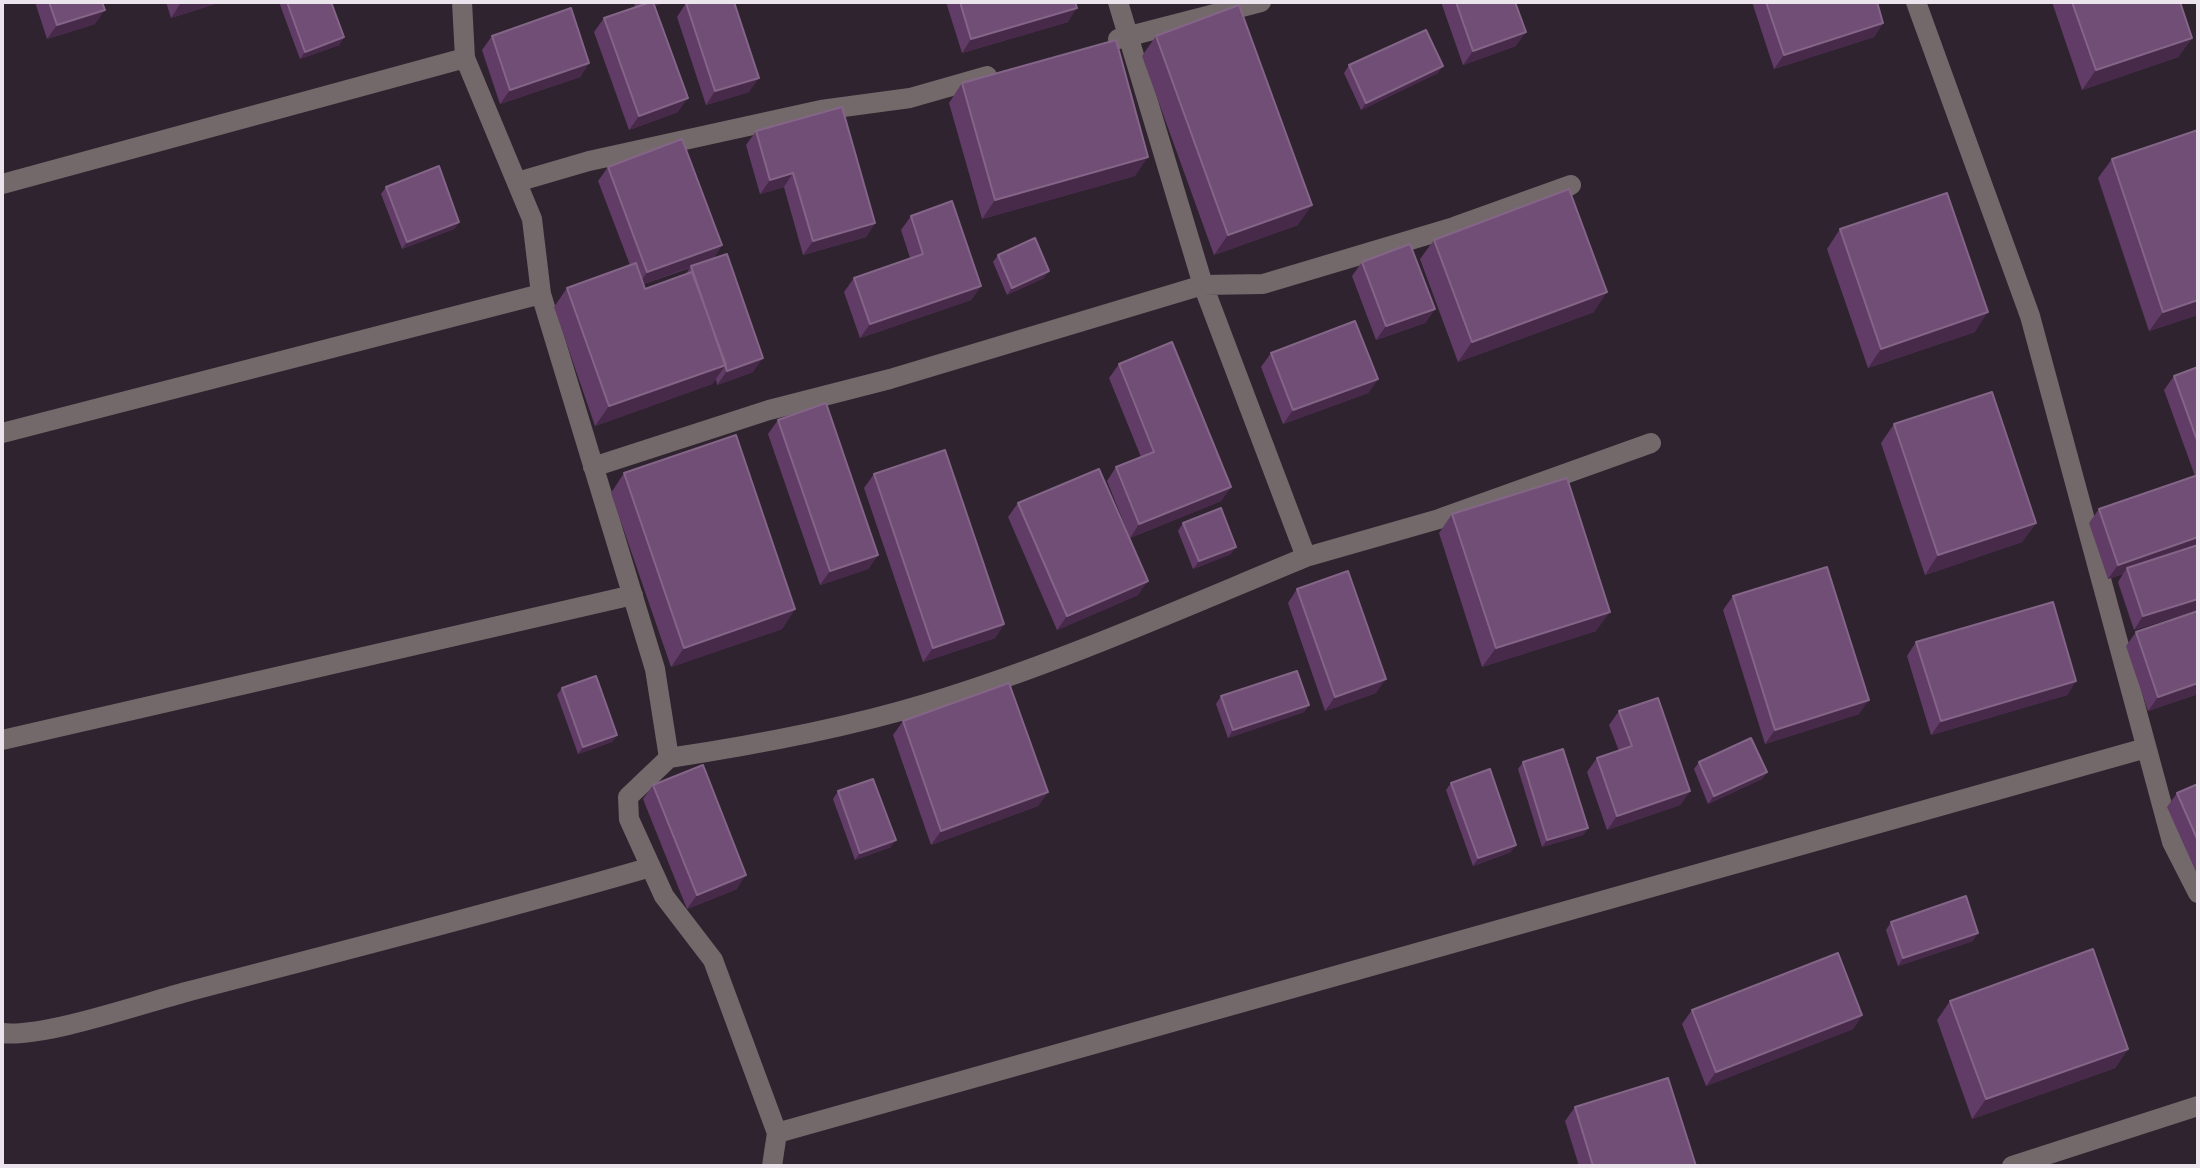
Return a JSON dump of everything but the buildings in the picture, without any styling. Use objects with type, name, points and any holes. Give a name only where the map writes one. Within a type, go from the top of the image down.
[{"type":"street","points":[[462,2],[465,58],[532,219],[541,294],[655,669],[669,758]]},
{"type":"street","points":[[1118,2],[1203,285],[1306,557]]},
{"type":"street","points":[[1099,45],[1261,2]]},
{"type":"street","points":[[1916,2],[2030,316],[2172,842],[2198,893]]},
{"type":"street","points":[[2,184],[465,58]]},
{"type":"street","points":[[517,182],[589,161],[821,110],[910,98],[1012,69]]},
{"type":"street","points":[[593,467],[769,410],[890,379],[1203,285],[1263,284],[1454,227],[1571,185]]},
{"type":"street","points":[[2,433],[541,294]]},
{"type":"street","points":[[772,1166],[777,1133],[713,960],[664,896],[629,819],[628,797],[669,758],[756,745],[924,704],[1075,652],[1306,557],[1439,519],[1651,443]]},
{"type":"street","points":[[2,740],[633,595]]},
{"type":"street","points":[[777,1133],[2146,748]]},
{"type":"street","points":[[2,1033],[18,1035],[110,1012],[481,917],[651,867]]},
{"type":"street","points":[[2012,1166],[2198,1106]]}]
